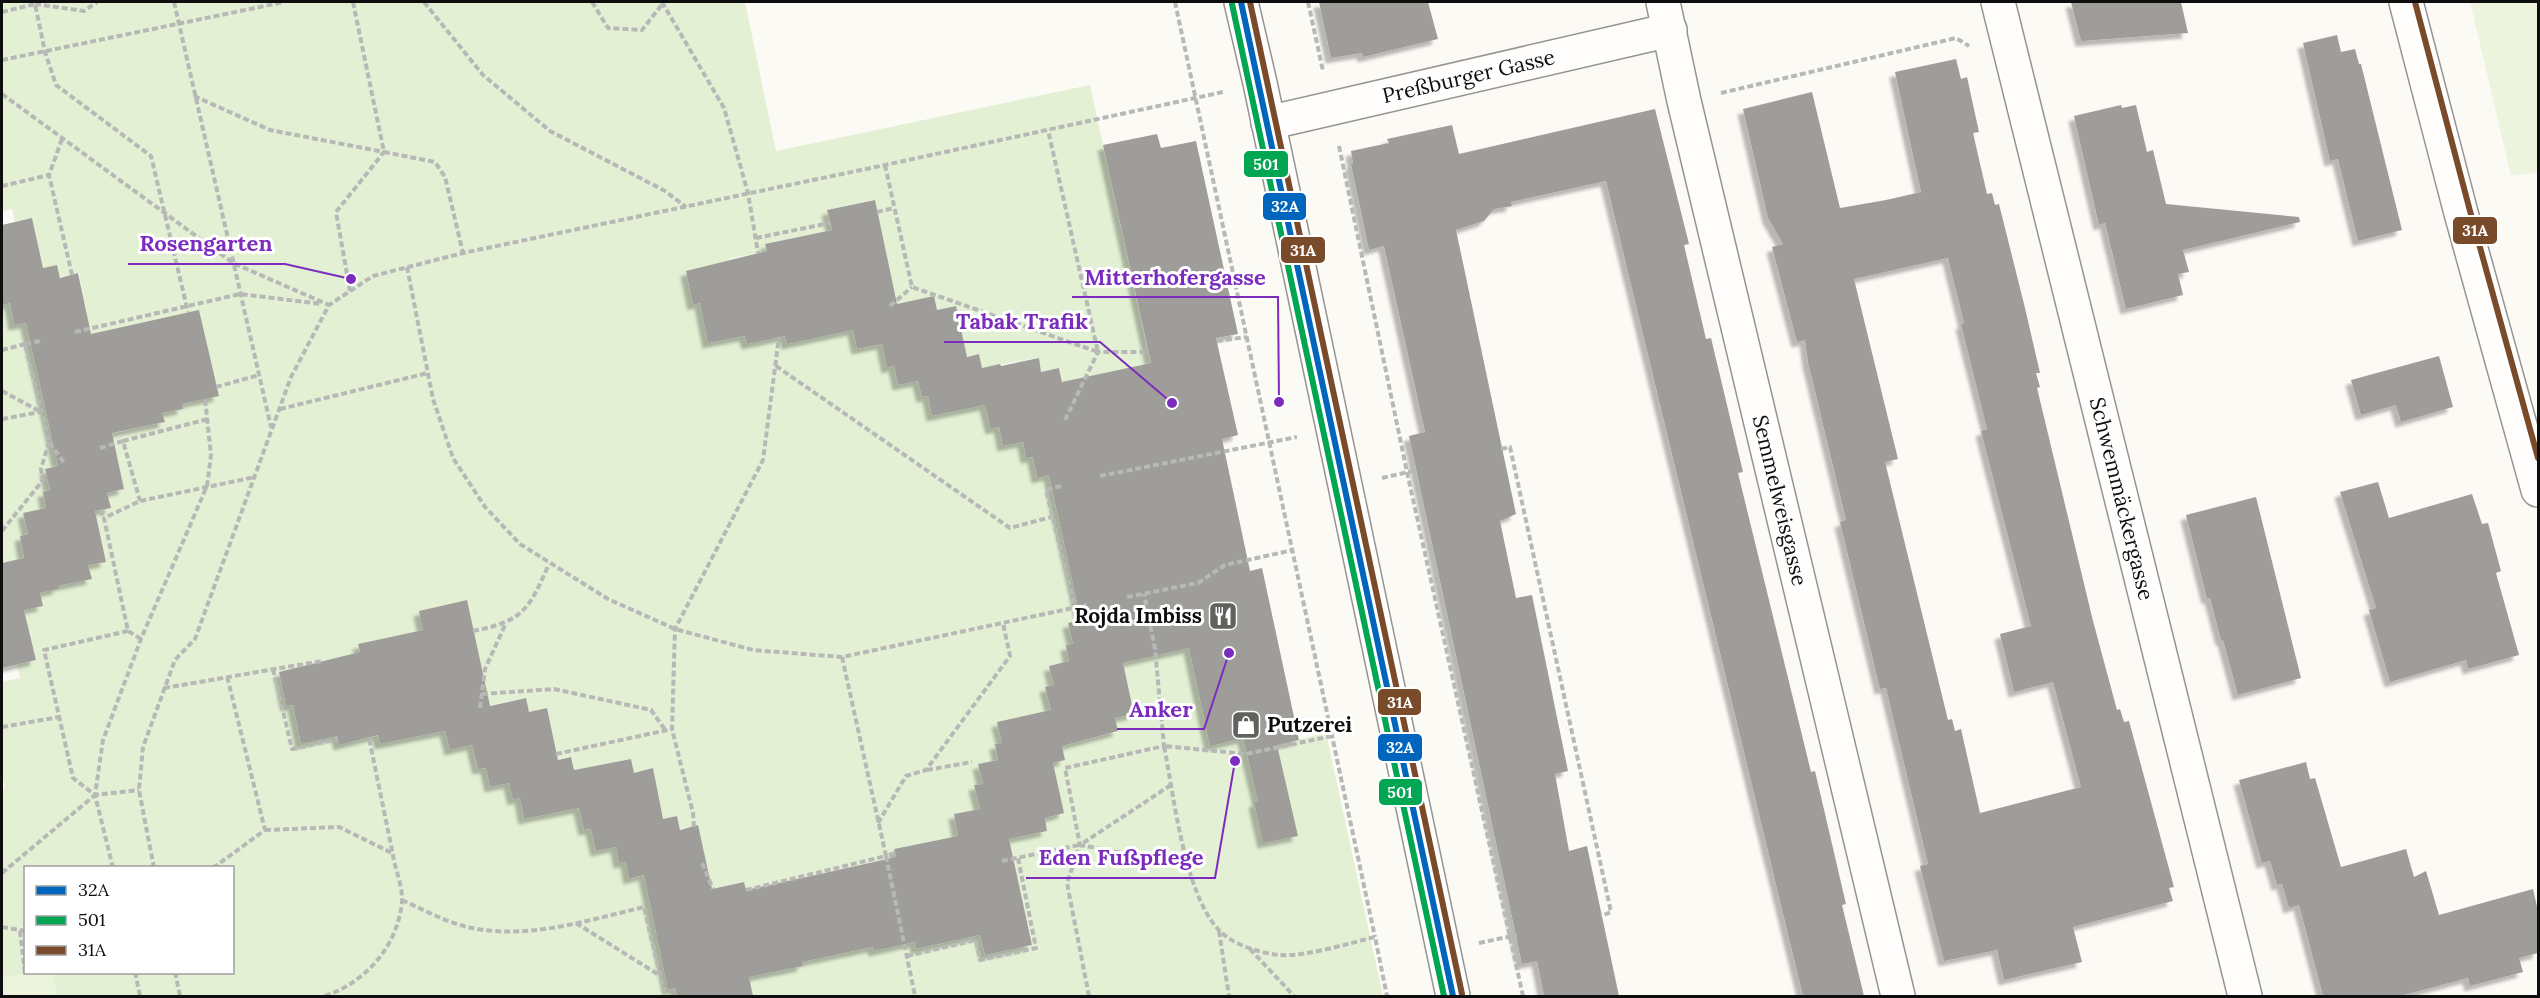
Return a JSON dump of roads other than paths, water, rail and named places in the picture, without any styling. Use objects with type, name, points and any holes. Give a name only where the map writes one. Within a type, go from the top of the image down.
[{"type":"street","points":[[1241,2],[1453,996]]},
{"type":"street","name":"Schwemmäckergasse","points":[[1998,2],[2245,996]]},
{"type":"street","points":[[2406,2],[2461,213],[2538,490]]},
{"type":"street","name":"Semmelweisgasse","points":[[1666,16],[1684,102],[1898,996]]},
{"type":"street","name":"Preßburger Gasse","points":[[1268,123],[1331,108],[1666,16]]},
{"type":"place","name":"Rosengarten","points":[[351,279]]},
{"type":"place","name":"Mitterhofergasse","points":[[1279,402]]},
{"type":"place","name":"Tabak Trafik","points":[[1172,403]]},
{"type":"place","name":"Rojda Imbiss","points":[[1223,616]]},
{"type":"place","name":"Anker","points":[[1229,653]]},
{"type":"place","name":"Putzerei","points":[[1246,725]]},
{"type":"place","name":"Eden Fußpflege","points":[[1235,761]]}]
